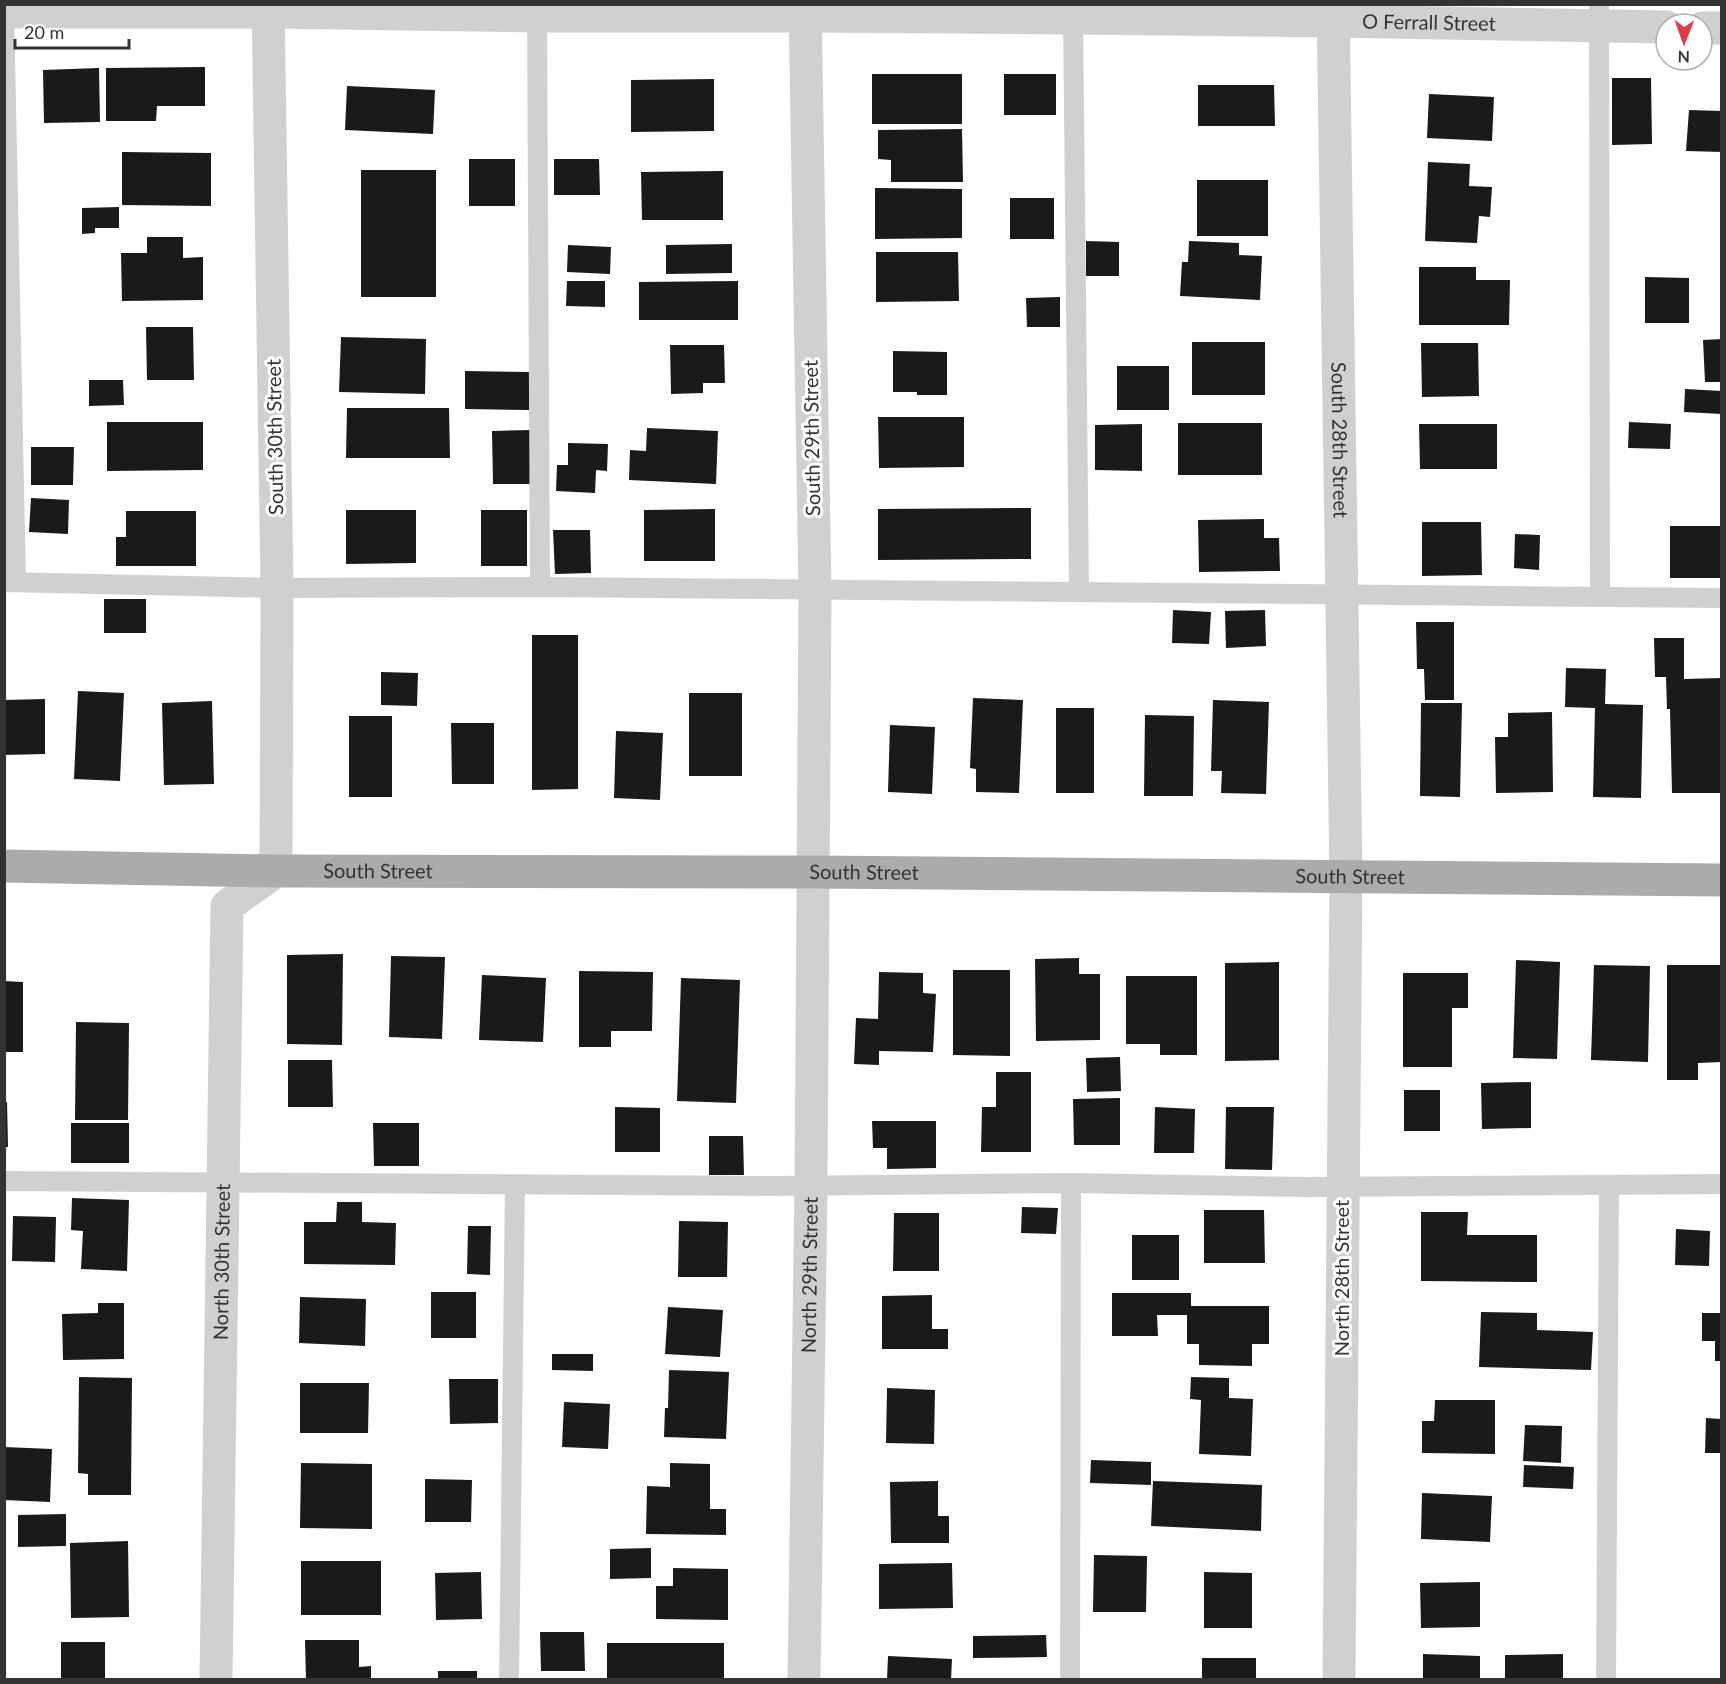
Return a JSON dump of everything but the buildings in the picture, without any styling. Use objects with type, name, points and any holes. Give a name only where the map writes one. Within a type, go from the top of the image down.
[{"type":"main road","name":"South Street","points":[[4,866],[276,871],[814,872],[1722,880]]},
{"type":"street","name":"O Ferrall Street","points":[[4,10],[268,8],[1333,13],[1600,16],[1654,25]]},
{"type":"street","name":"South 30th Street","points":[[268,8],[277,588],[276,871]]},
{"type":"street","name":"South 29th Street","points":[[805,10],[815,591],[814,872]]},
{"type":"street","name":"South 28th Street","points":[[1333,13],[1346,877]]},
{"type":"street","name":"North 30th Street","points":[[216,1680],[227,906],[276,871]]},
{"type":"street","name":"North 29th Street","points":[[804,1680],[814,872]]},
{"type":"street","name":"North 28th Street","points":[[1339,1680],[1346,877]]},
{"type":"lane","points":[[4,10],[10,582],[277,588],[540,587],[1722,598]]},
{"type":"lane","points":[[537,10],[540,587]]},
{"type":"lane","points":[[1073,11],[1079,592]]},
{"type":"lane","points":[[1600,16],[1600,597]]},
{"type":"lane","points":[[4,1180],[811,1186],[1071,1183],[1342,1187],[1722,1184]]},
{"type":"lane","points":[[1070,1680],[1071,1183]]},
{"type":"lane","points":[[509,1680],[515,1185]]},
{"type":"lane","points":[[1606,1680],[1609,1185]]}]
